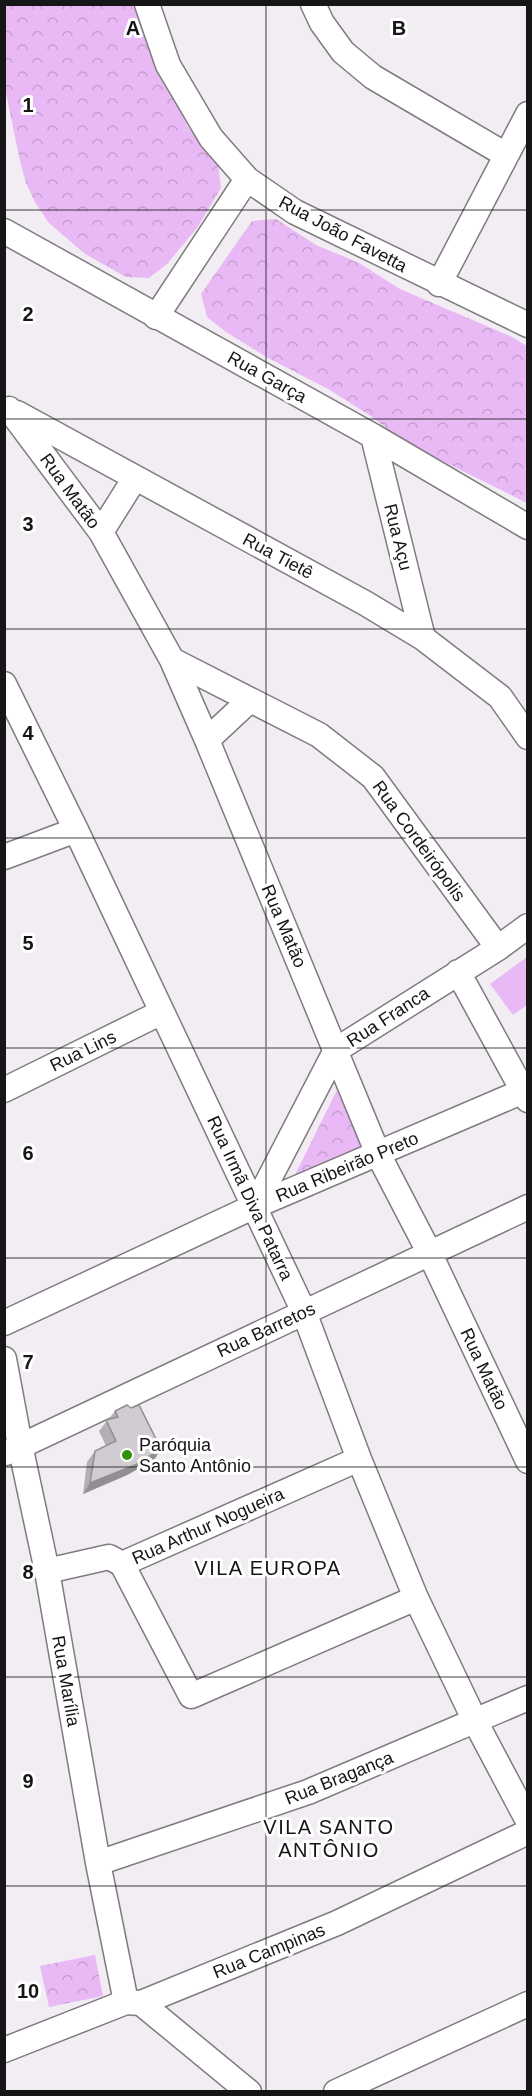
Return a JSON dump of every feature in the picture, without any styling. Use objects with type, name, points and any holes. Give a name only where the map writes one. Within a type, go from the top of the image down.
[{"type":"street","name":"Rua João Favetta","points":[[147,4],[168,65],[211,138],[247,179],[296,212],[439,284],[528,325]]},
{"type":"street","points":[[314,4],[322,23],[344,52],[373,77],[506,155]]},
{"type":"street","points":[[439,284],[528,114]]},
{"type":"street","points":[[156,317],[247,179]]},
{"type":"street","name":"Rua Garça","points":[[4,231],[373,436],[528,527]]},
{"type":"street","name":"Rua Tietê","points":[[6,413],[135,478],[365,603],[423,638],[500,697],[528,736]]},
{"type":"street","name":"Rua Matão","points":[[6,413],[101,532],[172,660],[378,1154],[429,1252],[528,1461]]},
{"type":"street","name":"Rua Açu","points":[[373,436],[423,638]]},
{"type":"street","points":[[101,532],[135,478]]},
{"type":"street","name":"Rua Cordeirópolis","points":[[172,660],[319,735],[373,777],[498,948]]},
{"type":"street","name":"Rua Irmã Diva Patarra","points":[[4,684],[76,830],[304,1312],[359,1459],[416,1598],[475,1721],[528,1821]]},
{"type":"street","points":[[207,740],[250,700]]},
{"type":"street","points":[[4,857],[76,830]]},
{"type":"street","name":"Rua Franca","points":[[255,1206],[336,1050],[498,948],[528,926]]},
{"type":"street","points":[[458,972],[526,1094]]},
{"type":"street","name":"Rua Lins","points":[[4,1090],[162,1012]]},
{"type":"street","name":"Rua Ribeirão Preto","points":[[4,1323],[255,1206],[526,1094]]},
{"type":"street","name":"Rua Barretos","points":[[12,1449],[528,1207]]},
{"type":"street","name":"Rua Marília","points":[[4,1359],[12,1449],[47,1571],[98,1863],[134,2003]]},
{"type":"street","name":"Rua Arthur Nogueira","points":[[359,1459],[122,1564],[191,1696],[416,1598]]},
{"type":"street","points":[[47,1571],[109,1557],[122,1564]]},
{"type":"street","name":"Rua Bragança","points":[[98,1863],[308,1792],[528,1698]]},
{"type":"street","name":"Rua Campinas","points":[[4,2050],[134,2003],[337,1923],[528,1832]]},
{"type":"street","points":[[134,2003],[249,2091]]},
{"type":"street","points":[[336,2091],[528,2004]]},
{"type":"green space","points":[[5,5],[133,5],[166,83],[188,127],[218,164],[221,188],[197,228],[167,264],[149,278],[126,277],[85,254],[49,223],[36,204],[26,183],[20,161],[5,88]]},
{"type":"green space","points":[[276,219],[316,245],[359,263],[400,289],[510,336],[527,346],[527,503],[408,444],[369,415],[328,389],[268,358],[226,332],[207,317],[201,294],[252,221]]},
{"type":"green space","points":[[527,957],[527,1005],[513,1015],[490,984]]},
{"type":"green space","points":[[337,1090],[367,1148],[291,1183]]},
{"type":"green space","points":[[95,1955],[103,1996],[49,2007],[40,1966]]},
{"type":"building","name":"Paróquia Santo Antônio","points":[[127,1405],[131,1408],[139,1405],[161,1449],[135,1465],[90,1483],[95,1451],[116,1441],[106,1420],[118,1417],[115,1411]]},
{"type":"place","name":"Paróquia Santo Antônio","points":[[127,1455]]},
{"type":"district","name":"VILA EUROPA","points":[[268,1568]]},
{"type":"district","name":"VILA SANTO ANTÔNIO","points":[[329,1838]]}]
